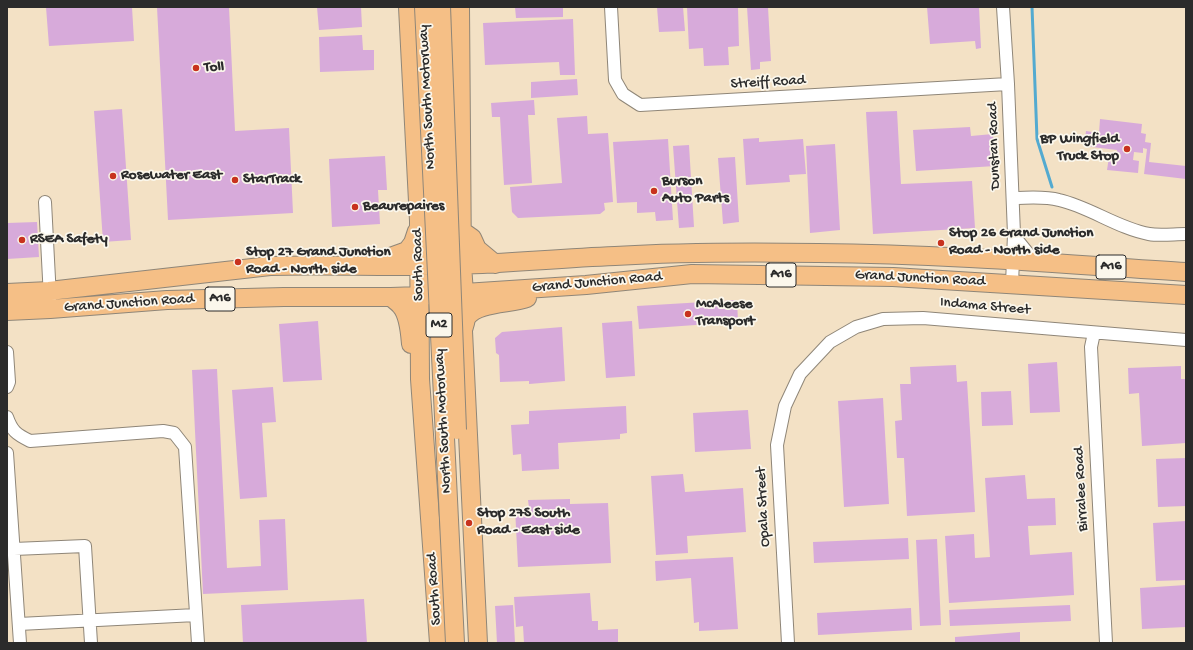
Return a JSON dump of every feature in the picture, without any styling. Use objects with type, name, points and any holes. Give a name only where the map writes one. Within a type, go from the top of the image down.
[{"type":"highway","name":"South Road","points":[[408,7],[418,221],[420,379],[439,643]]},
{"type":"highway","name":"North South Motorway","points":[[424,7],[455,643]]},
{"type":"highway","name":"North South Motorway","points":[[441,7],[467,643]]},
{"type":"highway","points":[[460,7],[462,265],[464,293],[463,331],[478,643]]},
{"type":"highway","points":[[365,267],[407,251],[416,236],[418,221]]},
{"type":"highway","points":[[462,231],[472,238],[477,249],[495,264]]},
{"type":"highway","name":"Grand Junction Road","points":[[7,293],[49,290],[270,266],[418,267],[495,264],[617,256],[752,252],[1013,260],[1186,272]]},
{"type":"highway","name":"Grand Junction Road","points":[[7,311],[167,300],[284,296],[419,296],[552,288],[692,274],[893,277],[1186,295]]},
{"type":"highway","points":[[463,331],[468,317],[474,311],[494,304],[522,300],[552,288]]},
{"type":"highway","points":[[391,297],[402,306],[410,328],[413,357],[420,379]]},
{"type":"highway","points":[[420,338],[435,321],[447,320],[463,331]]},
{"type":"street","name":"Streiff Road","points":[[611,7],[615,80],[623,94],[640,105],[1008,84]]},
{"type":"street","name":"Dunstan Road","points":[[1003,7],[1013,198],[1014,236],[1012,284]]},
{"type":"street","points":[[1013,198],[1041,197],[1058,199],[1073,203],[1129,228],[1150,234],[1186,234]]},
{"type":"street","points":[[45,202],[50,309]]},
{"type":"street","points":[[1014,236],[1035,262]]},
{"type":"street","name":"Indama Street","points":[[800,374],[830,342],[856,327],[883,319],[923,318],[1186,340]]},
{"type":"street","name":"Birralee Road","points":[[1094,333],[1091,347],[1106,643]]},
{"type":"street","points":[[7,352],[8,384]]},
{"type":"street","name":"Opala Street","points":[[788,643],[777,444],[785,406],[800,374]]},
{"type":"street","points":[[7,416],[11,429],[30,441],[163,431],[174,433],[185,447],[198,643]]},
{"type":"street","points":[[7,453],[20,643]]},
{"type":"street","points":[[14,549],[85,546],[91,643]]},
{"type":"street","points":[[19,624],[196,615]]},
{"type":"building","points":[[46,7],[132,7],[134,41],[49,46]]},
{"type":"building","name":"Toll","points":[[157,7],[229,7],[235,131],[289,128],[293,213],[168,220]]},
{"type":"building","points":[[317,7],[361,7],[362,27],[319,30]]},
{"type":"building","points":[[515,7],[563,7],[563,17],[516,18]]},
{"type":"building","points":[[657,7],[683,7],[685,31],[659,32]]},
{"type":"building","points":[[687,7],[738,7],[739,46],[728,47],[729,65],[704,66],[703,48],[689,49]]},
{"type":"building","points":[[747,7],[768,7],[771,61],[760,62],[760,69],[751,70]]},
{"type":"building","points":[[927,7],[979,7],[981,48],[976,49],[975,41],[930,44]]},
{"type":"building","points":[[573,19],[575,75],[560,75],[559,62],[485,65],[483,23]]},
{"type":"building","points":[[362,35],[363,50],[374,50],[374,70],[320,72],[319,37]]},
{"type":"building","points":[[577,79],[578,95],[531,98],[531,82]]},
{"type":"building","points":[[534,100],[535,115],[528,115],[532,183],[504,185],[500,117],[492,117],[491,103]]},
{"type":"building","name":"Rosewater East","points":[[122,109],[131,240],[103,242],[94,111]]},
{"type":"building","points":[[897,111],[901,184],[972,181],[975,228],[873,234],[866,112]]},
{"type":"building","points":[[587,116],[588,134],[608,133],[613,202],[604,203],[605,210],[600,214],[518,218],[512,212],[510,187],[562,183],[557,118]]},
{"type":"building","name":"BP Wingfield Truck Stop","points":[[1100,119],[1142,124],[1141,133],[1146,134],[1145,142],[1151,143],[1149,162],[1186,166],[1186,179],[1144,174],[1147,149],[1143,148],[1143,153],[1134,152],[1133,160],[1139,161],[1138,173],[1107,170],[1109,157],[1116,157],[1117,150],[1084,146],[1086,131],[1099,133]]},
{"type":"building","points":[[970,127],[971,136],[993,134],[995,166],[916,171],[913,130]]},
{"type":"building","points":[[759,138],[759,142],[803,139],[806,174],[789,175],[790,182],[746,185],[743,139]]},
{"type":"building","points":[[668,139],[673,220],[656,221],[655,212],[637,213],[637,202],[617,203],[613,142]]},
{"type":"building","points":[[835,144],[840,230],[810,233],[806,146]]},
{"type":"building","points":[[689,145],[694,227],[679,228],[673,146]]},
{"type":"building","name":"Beaurepaires","points":[[385,156],[387,190],[378,190],[380,224],[332,227],[329,159]]},
{"type":"building","points":[[735,157],[739,222],[723,224],[718,158]]},
{"type":"building","name":"RSEA Safety","points":[[37,222],[39,257],[7,259],[7,223]]},
{"type":"building","name":"McAleese Transport","points":[[737,300],[738,322],[639,329],[637,306]]},
{"type":"building","points":[[318,321],[322,380],[283,382],[279,324]]},
{"type":"building","points":[[632,321],[635,376],[606,378],[602,323]]},
{"type":"building","points":[[562,327],[565,381],[529,384],[529,381],[500,382],[499,355],[496,353],[495,338],[502,332]]},
{"type":"building","points":[[1057,362],[1060,412],[1030,413],[1028,364]]},
{"type":"building","points":[[956,365],[957,382],[967,381],[975,512],[907,516],[904,458],[897,458],[895,421],[902,420],[900,384],[911,384],[910,367]]},
{"type":"building","points":[[1181,366],[1181,379],[1186,379],[1186,443],[1142,446],[1139,393],[1129,394],[1128,368]]},
{"type":"building","points":[[217,369],[227,568],[261,566],[259,520],[285,519],[288,590],[203,594],[192,370]]},
{"type":"building","points":[[273,387],[276,422],[262,423],[267,497],[240,499],[232,390]]},
{"type":"building","points":[[1011,391],[1013,425],[982,426],[981,392]]},
{"type":"building","points":[[883,398],[889,504],[844,507],[838,401]]},
{"type":"building","points":[[626,406],[627,433],[620,434],[620,439],[558,443],[559,469],[522,471],[521,454],[513,455],[511,425],[529,424],[529,411]]},
{"type":"building","points":[[748,410],[751,449],[695,452],[693,413]]},
{"type":"building","points":[[1186,458],[1186,506],[1158,507],[1156,459]]},
{"type":"building","points":[[683,474],[685,492],[743,488],[746,532],[687,536],[688,553],[656,555],[651,476]]},
{"type":"building","points":[[1025,475],[1027,499],[1055,498],[1056,525],[1028,526],[1030,555],[1072,552],[1074,595],[949,603],[945,536],[974,534],[975,558],[990,557],[985,478]]},
{"type":"building","points":[[570,499],[570,504],[608,503],[611,563],[518,567],[515,508],[529,508],[528,500]]},
{"type":"building","points":[[1186,521],[1186,580],[1156,581],[1153,523]]},
{"type":"building","points":[[908,538],[909,559],[814,563],[813,542]]},
{"type":"building","points":[[937,539],[941,625],[920,626],[916,540]]},
{"type":"building","points":[[733,557],[738,629],[699,631],[699,622],[694,623],[691,578],[656,581],[655,561]]},
{"type":"building","points":[[1186,585],[1186,627],[1142,629],[1140,588]]},
{"type":"building","points":[[590,593],[592,621],[598,621],[598,630],[618,629],[618,643],[524,643],[523,626],[516,627],[514,597]]},
{"type":"building","points":[[364,599],[367,643],[243,643],[241,605]]},
{"type":"building","points":[[513,605],[515,643],[497,643],[495,606]]},
{"type":"building","points":[[1070,605],[1071,621],[950,626],[949,610]]},
{"type":"building","points":[[911,608],[912,630],[818,635],[817,613]]},
{"type":"building","points":[[1020,632],[1020,643],[955,643],[955,637]]},
{"type":"waterway","points":[[1032,7],[1037,139],[1052,187]]},
{"type":"place","name":"Toll","points":[[196,68]]},
{"type":"place","name":"BP Wingfield Truck Stop","points":[[1127,149]]},
{"type":"place","name":"Rosewater East","points":[[113,176]]},
{"type":"place","name":"StarTrack","points":[[235,180]]},
{"type":"place","name":"Burson Auto Parts","points":[[654,191]]},
{"type":"place","name":"Beaurepaires","points":[[355,207]]},
{"type":"place","name":"RSEA Safety","points":[[22,240]]},
{"type":"place","name":"Stop 26 Grand Junction Road - North side","points":[[941,243]]},
{"type":"place","name":"Stop 27 Grand Junction Road - North side","points":[[238,262]]},
{"type":"place","name":"McAleese Transport","points":[[688,314]]},
{"type":"place","name":"Stop 27S South Road - East side","points":[[469,523]]}]
